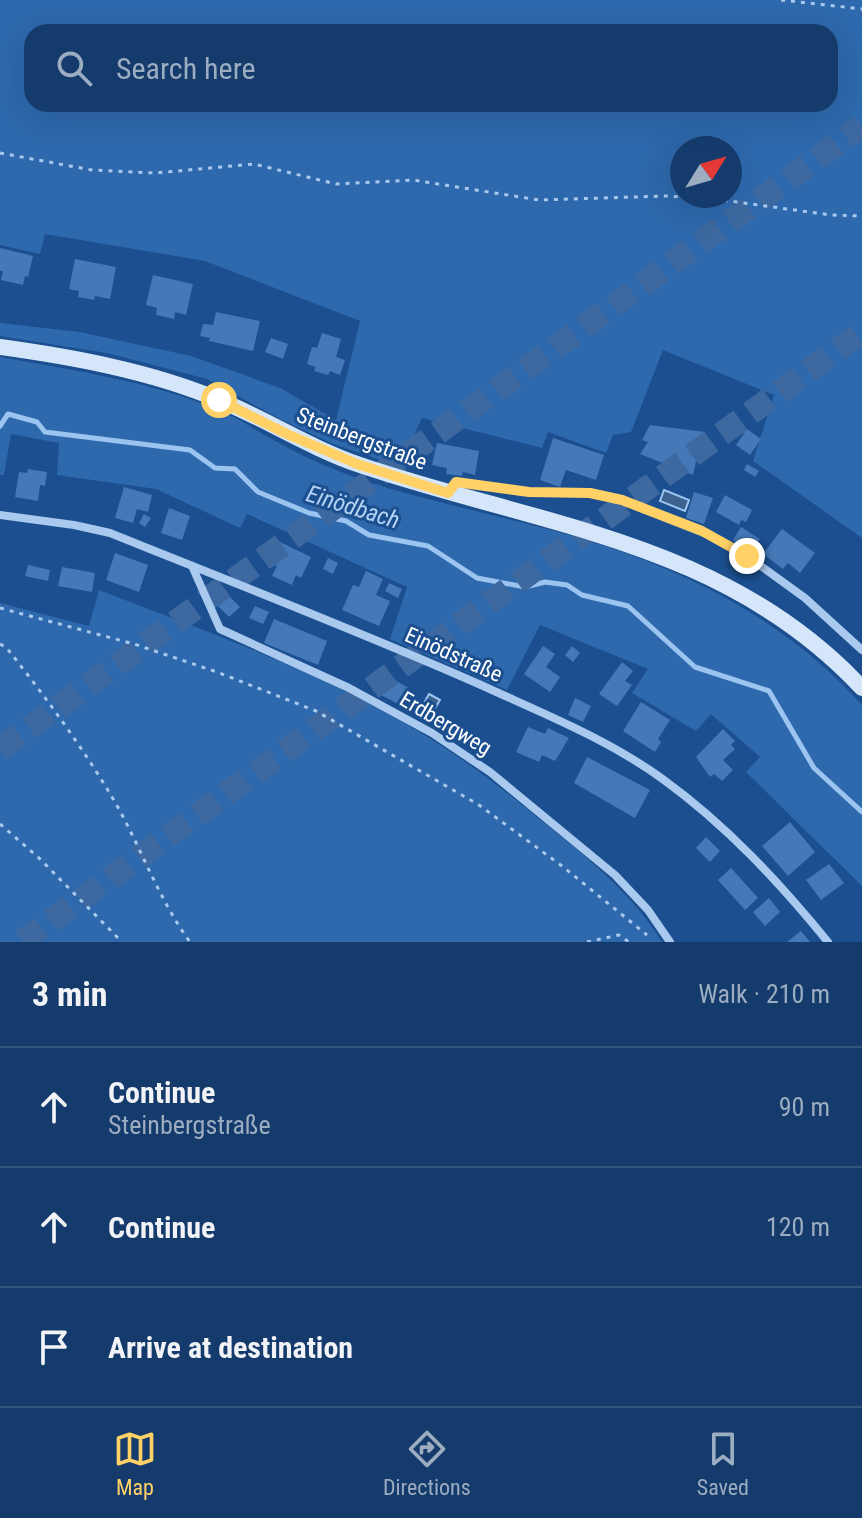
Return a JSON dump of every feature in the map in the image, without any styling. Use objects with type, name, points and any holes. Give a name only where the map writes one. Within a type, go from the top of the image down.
[{"type":"main road","name":"Steinbergstraße","points":[[0,347],[174,382],[357,464],[448,493],[574,526],[674,560],[743,595],[814,642],[862,688]]},
{"type":"street","points":[[448,493],[456,482],[529,492],[590,493],[622,500],[702,531],[747,556],[805,598],[862,650]]},
{"type":"street","name":"Einödstraße","points":[[0,515],[110,533],[392,646],[596,737],[663,779],[727,830],[828,942]]},
{"type":"street","name":"Erdbergweg","points":[[192,566],[220,629],[349,688],[432,733],[490,772],[615,875],[648,910],[670,942]]},
{"type":"path","points":[[781,0],[862,9]]},
{"type":"path","points":[[0,153],[92,170],[155,173],[254,164],[336,184],[413,180],[539,200],[666,196],[862,216]]},
{"type":"path","points":[[0,608],[134,644],[316,711],[479,805],[562,866],[656,942]]},
{"type":"path","points":[[0,644],[6,647],[38,688],[111,796],[168,910],[190,942]]},
{"type":"path","points":[[0,824],[39,858],[122,942]]},
{"type":"path","points":[[587,942],[619,935],[629,942]]},
{"type":"shaded area","points":[[0,0],[862,0],[862,538],[753,461],[774,395],[663,350],[631,432],[613,435],[606,453],[548,432],[542,448],[422,418],[409,446],[406,469],[331,443],[207,379],[107,353],[0,336],[0,323],[80,332],[191,356],[280,388],[336,420],[360,321],[205,261],[45,234],[40,254],[0,245]]},
{"type":"shaded area","points":[[0,357],[116,379],[201,403],[228,414],[295,452],[348,475],[620,551],[733,602],[801,648],[862,705],[862,886],[746,772],[760,757],[711,714],[696,731],[632,693],[648,669],[540,625],[507,690],[390,639],[407,587],[247,514],[240,528],[156,489],[57,475],[59,443],[11,434],[4,475],[0,475]]},
{"type":"shaded area","points":[[664,490],[689,500],[685,511],[660,501]]},
{"type":"shaded area","points":[[99,590],[310,675],[431,739],[493,782],[583,854],[626,895],[662,942],[0,942],[0,603],[89,626]]},
{"type":"shaded area","points":[[429,694],[440,700],[428,720],[418,714]]},
{"type":"building","points":[[0,248],[33,256],[23,285],[1,280]]},
{"type":"building","points":[[75,259],[116,267],[110,299],[78,297],[79,291],[69,289]]},
{"type":"building","points":[[153,275],[193,284],[186,315],[175,312],[174,319],[156,315],[157,308],[146,305]]},
{"type":"building","points":[[216,312],[260,321],[253,351],[200,336],[203,324],[213,325]]},
{"type":"building","points":[[322,333],[341,339],[336,357],[345,360],[340,375],[330,371],[328,375],[314,371],[316,367],[307,364],[312,347],[317,348]]},
{"type":"building","points":[[271,338],[288,344],[283,359],[265,352]]},
{"type":"building","points":[[650,425],[705,432],[706,453],[698,452],[693,475],[640,454],[648,442],[642,440]]},
{"type":"building","points":[[747,429],[761,439],[750,455],[736,445]]},
{"type":"building","points":[[553,438],[604,455],[596,480],[566,470],[560,487],[540,480]]},
{"type":"building","points":[[437,443],[479,451],[475,475],[463,472],[462,476],[446,474],[447,468],[432,465]]},
{"type":"building","points":[[747,464],[759,471],[755,477],[744,470]]},
{"type":"building","points":[[28,469],[47,472],[45,486],[40,485],[38,501],[15,497],[19,472],[27,473]]},
{"type":"building","points":[[124,487],[152,495],[148,512],[137,509],[133,523],[115,518]]},
{"type":"building","points":[[694,492],[713,498],[704,524],[686,518]]},
{"type":"building","points":[[725,495],[752,510],[746,522],[741,520],[739,525],[716,512]]},
{"type":"building","points":[[169,508],[190,516],[182,540],[161,533]]},
{"type":"building","points":[[144,514],[151,518],[145,527],[139,523]]},
{"type":"building","points":[[741,527],[760,539],[751,552],[733,540]]},
{"type":"building","points":[[782,529],[815,553],[800,573],[788,563],[783,569],[763,554]]},
{"type":"building","points":[[278,541],[311,557],[301,578],[296,575],[292,585],[272,576],[277,566],[268,562]]},
{"type":"building","points":[[115,553],[148,565],[139,592],[106,580]]},
{"type":"building","points":[[328,558],[338,563],[333,574],[323,569]]},
{"type":"building","points":[[28,565],[50,570],[48,581],[25,576]]},
{"type":"building","points":[[62,567],[95,573],[92,592],[58,586]]},
{"type":"building","points":[[366,571],[383,579],[376,595],[390,601],[379,626],[342,610],[353,585],[359,587]]},
{"type":"building","points":[[389,583],[402,589],[398,598],[385,591]]},
{"type":"building","points":[[222,589],[240,607],[229,617],[212,600]]},
{"type":"building","points":[[255,606],[269,612],[263,624],[249,618]]},
{"type":"building","points":[[274,619],[327,641],[318,665],[264,643]]},
{"type":"building","points":[[543,646],[555,654],[546,667],[560,677],[550,692],[524,674]]},
{"type":"building","points":[[572,646],[580,653],[573,662],[565,655]]},
{"type":"building","points":[[622,662],[633,671],[625,681],[632,685],[617,706],[599,694]]},
{"type":"building","points":[[381,673],[409,688],[400,705],[372,690]]},
{"type":"building","points":[[575,698],[591,706],[583,722],[568,715]]},
{"type":"building","points":[[641,702],[670,720],[658,739],[661,742],[655,752],[623,731]]},
{"type":"building","points":[[528,727],[545,734],[548,728],[569,738],[555,761],[542,755],[539,762],[516,752]]},
{"type":"building","points":[[723,729],[735,741],[731,745],[735,749],[723,760],[733,770],[722,781],[714,774],[710,777],[696,757]]},
{"type":"building","points":[[587,757],[650,790],[635,818],[574,783]]},
{"type":"building","points":[[790,822],[815,852],[788,876],[762,846]]},
{"type":"building","points":[[706,837],[720,851],[710,862],[696,848]]},
{"type":"building","points":[[829,864],[844,883],[821,900],[806,880]]},
{"type":"building","points":[[731,868],[758,898],[745,910],[718,880]]},
{"type":"building","points":[[769,898],[780,912],[765,926],[753,912]]},
{"type":"building","points":[[801,931],[810,942],[787,942]]},
{"type":"waterway","name":"Einödbach","points":[[0,426],[8,414],[37,422],[45,432],[190,450],[215,468],[235,469],[258,492],[309,513],[346,521],[369,535],[428,546],[477,578],[525,587],[545,582],[567,585],[582,595],[628,606],[695,667],[769,691],[814,768],[862,812]]},
{"type":"tunnel","points":[[0,749],[862,126]]},
{"type":"tunnel","points":[[22,942],[862,332]]},
{"type":"route","points":[[219,400],[357,464],[448,493],[456,482],[529,492],[590,493],[622,500],[702,531],[747,556]]}]
